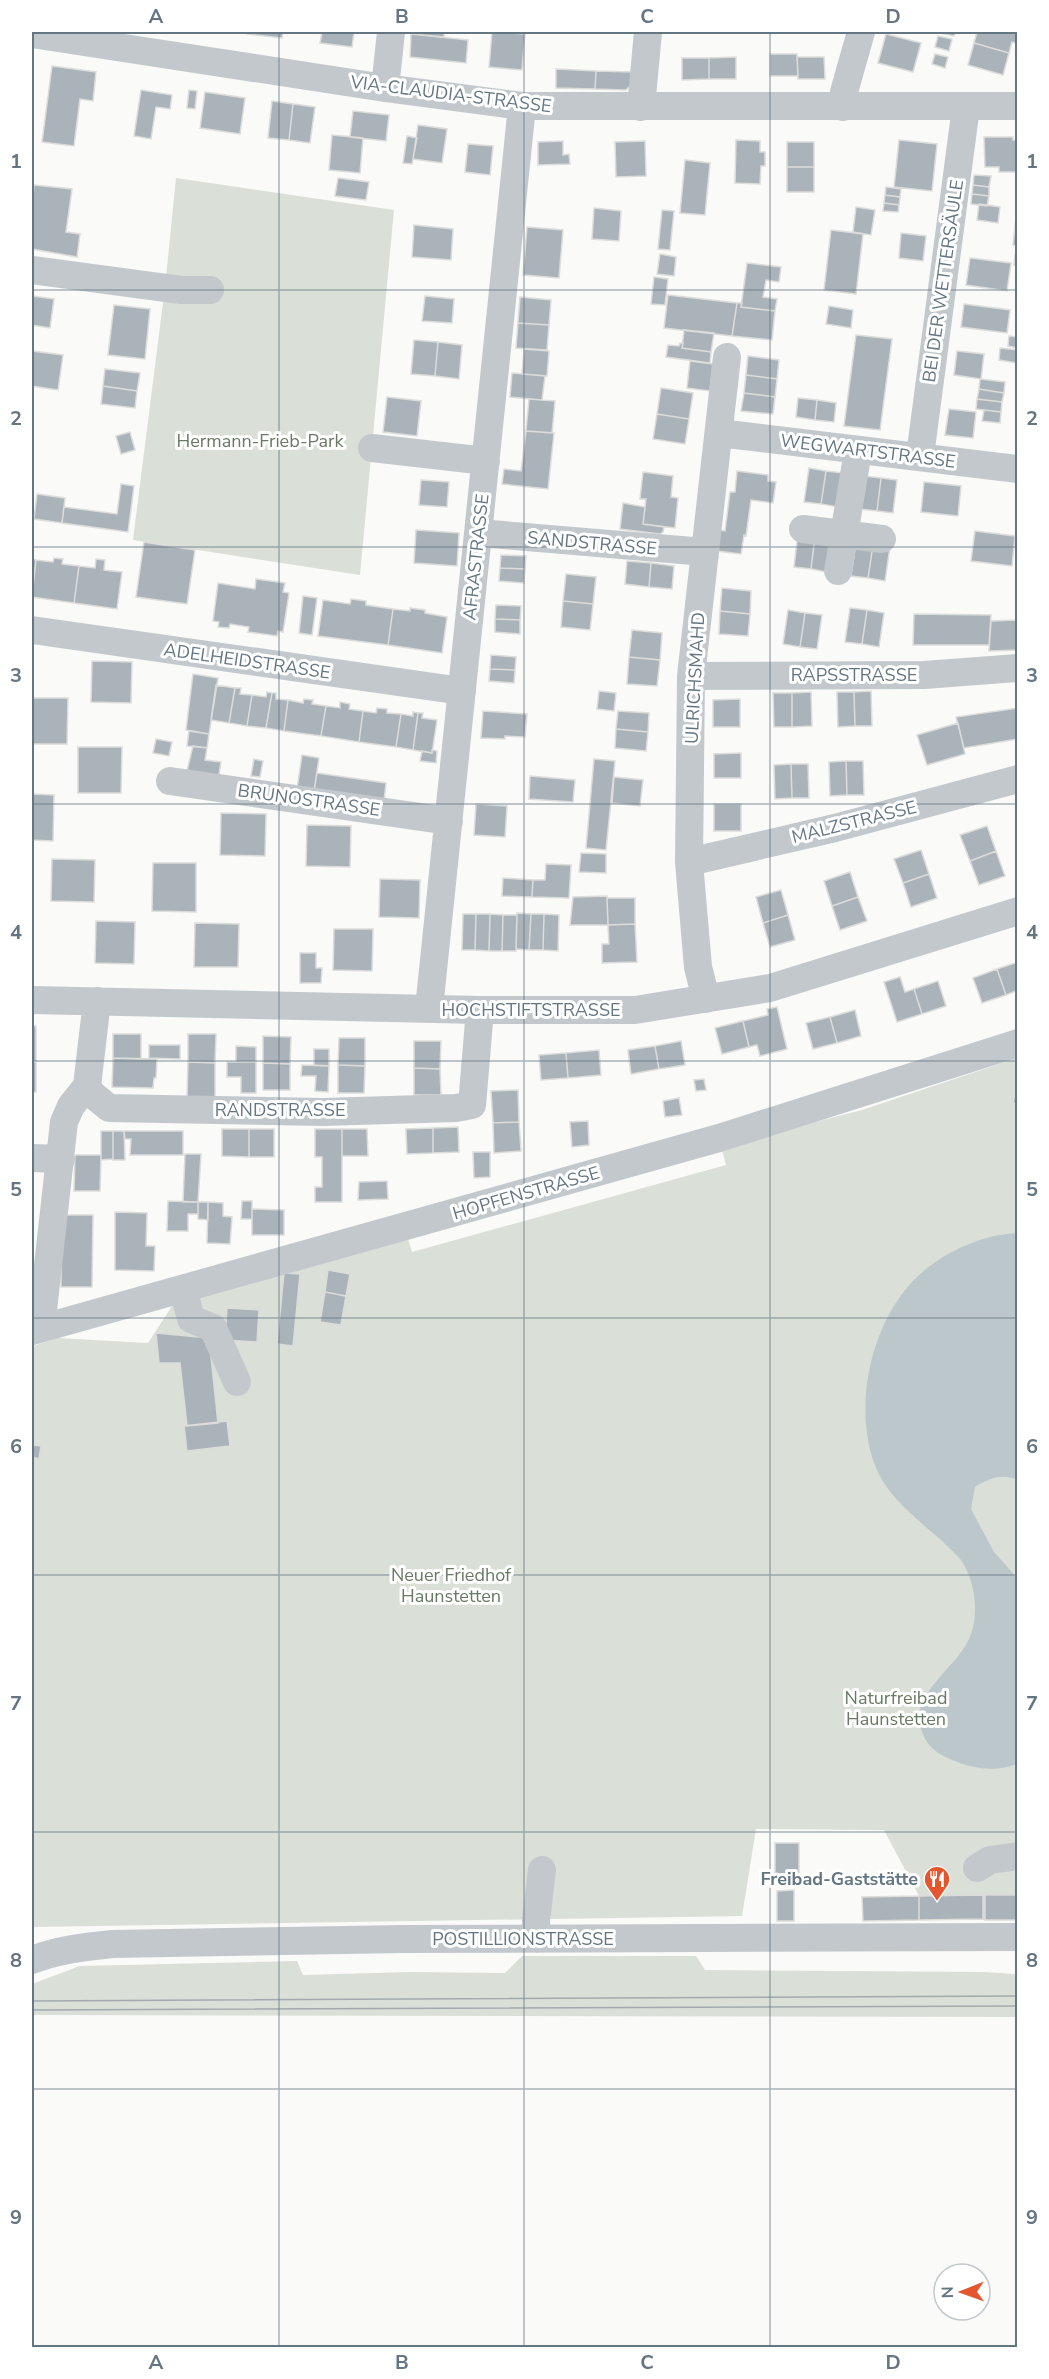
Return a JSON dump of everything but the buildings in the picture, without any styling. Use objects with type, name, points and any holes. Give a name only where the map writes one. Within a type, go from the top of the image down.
[{"type":"street","points":[[385,88],[391,32]]},
{"type":"street","points":[[641,107],[648,32]]},
{"type":"street","points":[[843,107],[844,92],[861,32]]},
{"type":"street","name":"VIA-CLAUDIA-STRASSE","points":[[32,33],[385,88],[522,106],[1017,106]]},
{"type":"street","name":"AFRASTRASSE","points":[[429,1009],[427,953],[449,821],[522,106]]},
{"type":"street","name":"BEI DER WETTERSÄULE","points":[[920,456],[966,107]]},
{"type":"street","points":[[32,270],[83,270],[181,290],[210,290]]},
{"type":"street","name":"ULRICHSMAHD","points":[[706,999],[698,967],[689,862],[691,676],[727,357]]},
{"type":"street","name":"WEGWARTSTRASSE","points":[[719,433],[1017,469]]},
{"type":"street","points":[[372,448],[486,461]]},
{"type":"street","points":[[838,572],[858,451]]},
{"type":"street","points":[[803,529],[882,539]]},
{"type":"street","name":"SANDSTRASSE","points":[[479,532],[705,552]]},
{"type":"street","name":"ADELHEIDSTRASSE","points":[[32,630],[462,691]]},
{"type":"street","name":"RAPSSTRASSE","points":[[691,676],[924,675],[1017,668]]},
{"type":"street","name":"MALZSTRASSE","points":[[689,862],[835,828],[1017,779]]},
{"type":"street","name":"BRUNOSTRASSE","points":[[170,781],[201,792],[386,819],[449,821]]},
{"type":"street","name":"HOCHSTIFTSTRASSE","points":[[32,1000],[97,1002],[307,995],[429,1009],[635,1010],[770,988],[1017,911]]},
{"type":"street","points":[[36,1330],[64,1122],[71,1106],[87,1086],[97,1002]]},
{"type":"street","name":"RANDSTRASSE","points":[[87,1086],[92,1094],[109,1108],[323,1112],[456,1108],[472,1105],[480,1010]]},
{"type":"street","name":"HOPFENSTRASSE","points":[[36,1330],[719,1138],[1017,1042]]},
{"type":"street","points":[[32,1158],[60,1159]]},
{"type":"street","points":[[183,1289],[191,1319],[213,1328],[237,1382]]},
{"type":"street","points":[[977,1868],[990,1860],[1017,1856]]},
{"type":"street","points":[[537,1939],[536,1920],[542,1870]]},
{"type":"street","name":"POSTILLIONSTRASSE","points":[[32,1960],[47,1954],[112,1944],[1017,1937]]},
{"type":"green space","name":"Hermann-Frieb-Park","points":[[176,178],[394,210],[360,575],[133,540],[165,287]]},
{"type":"green space","name":"Neuer Friedhof Haunstetten","points":[[1017,1058],[1017,1920],[919,1920],[919,1896],[884,1830],[756,1829],[742,1916],[32,1927],[33,1346],[57,1338],[148,1343],[183,1289],[405,1228],[412,1252],[726,1165],[721,1146],[862,1110]]},
{"type":"green space","points":[[522,1956],[696,1956],[705,1970],[1015,1974],[1015,1958],[1017,1958],[1017,2017],[32,2015],[32,1984],[80,1966],[297,1961],[303,1975],[410,1972],[505,1973]]},
{"type":"shaded area","points":[[1017,1233],[1017,1480],[1001,1477],[990,1479],[975,1487],[971,1509],[994,1552],[1017,1578],[1017,1764],[1002,1768],[978,1768],[944,1756],[931,1747],[924,1738],[919,1719],[921,1706],[927,1694],[963,1650],[969,1639],[975,1609],[970,1578],[961,1560],[904,1507],[884,1483],[870,1448],[866,1425],[866,1401],[868,1376],[882,1329],[906,1289],[929,1267],[956,1250],[986,1238]]},
{"type":"tram line","points":[[32,2001],[1018,1996]]},
{"type":"tram line","points":[[32,2010],[1018,2006]]},
{"type":"place","name":"Freibad-Gaststätte","points":[[937,1902]]},
{"type":"park label","name":"Naturfreibad Haunstetten","points":[[896,1708]]}]
